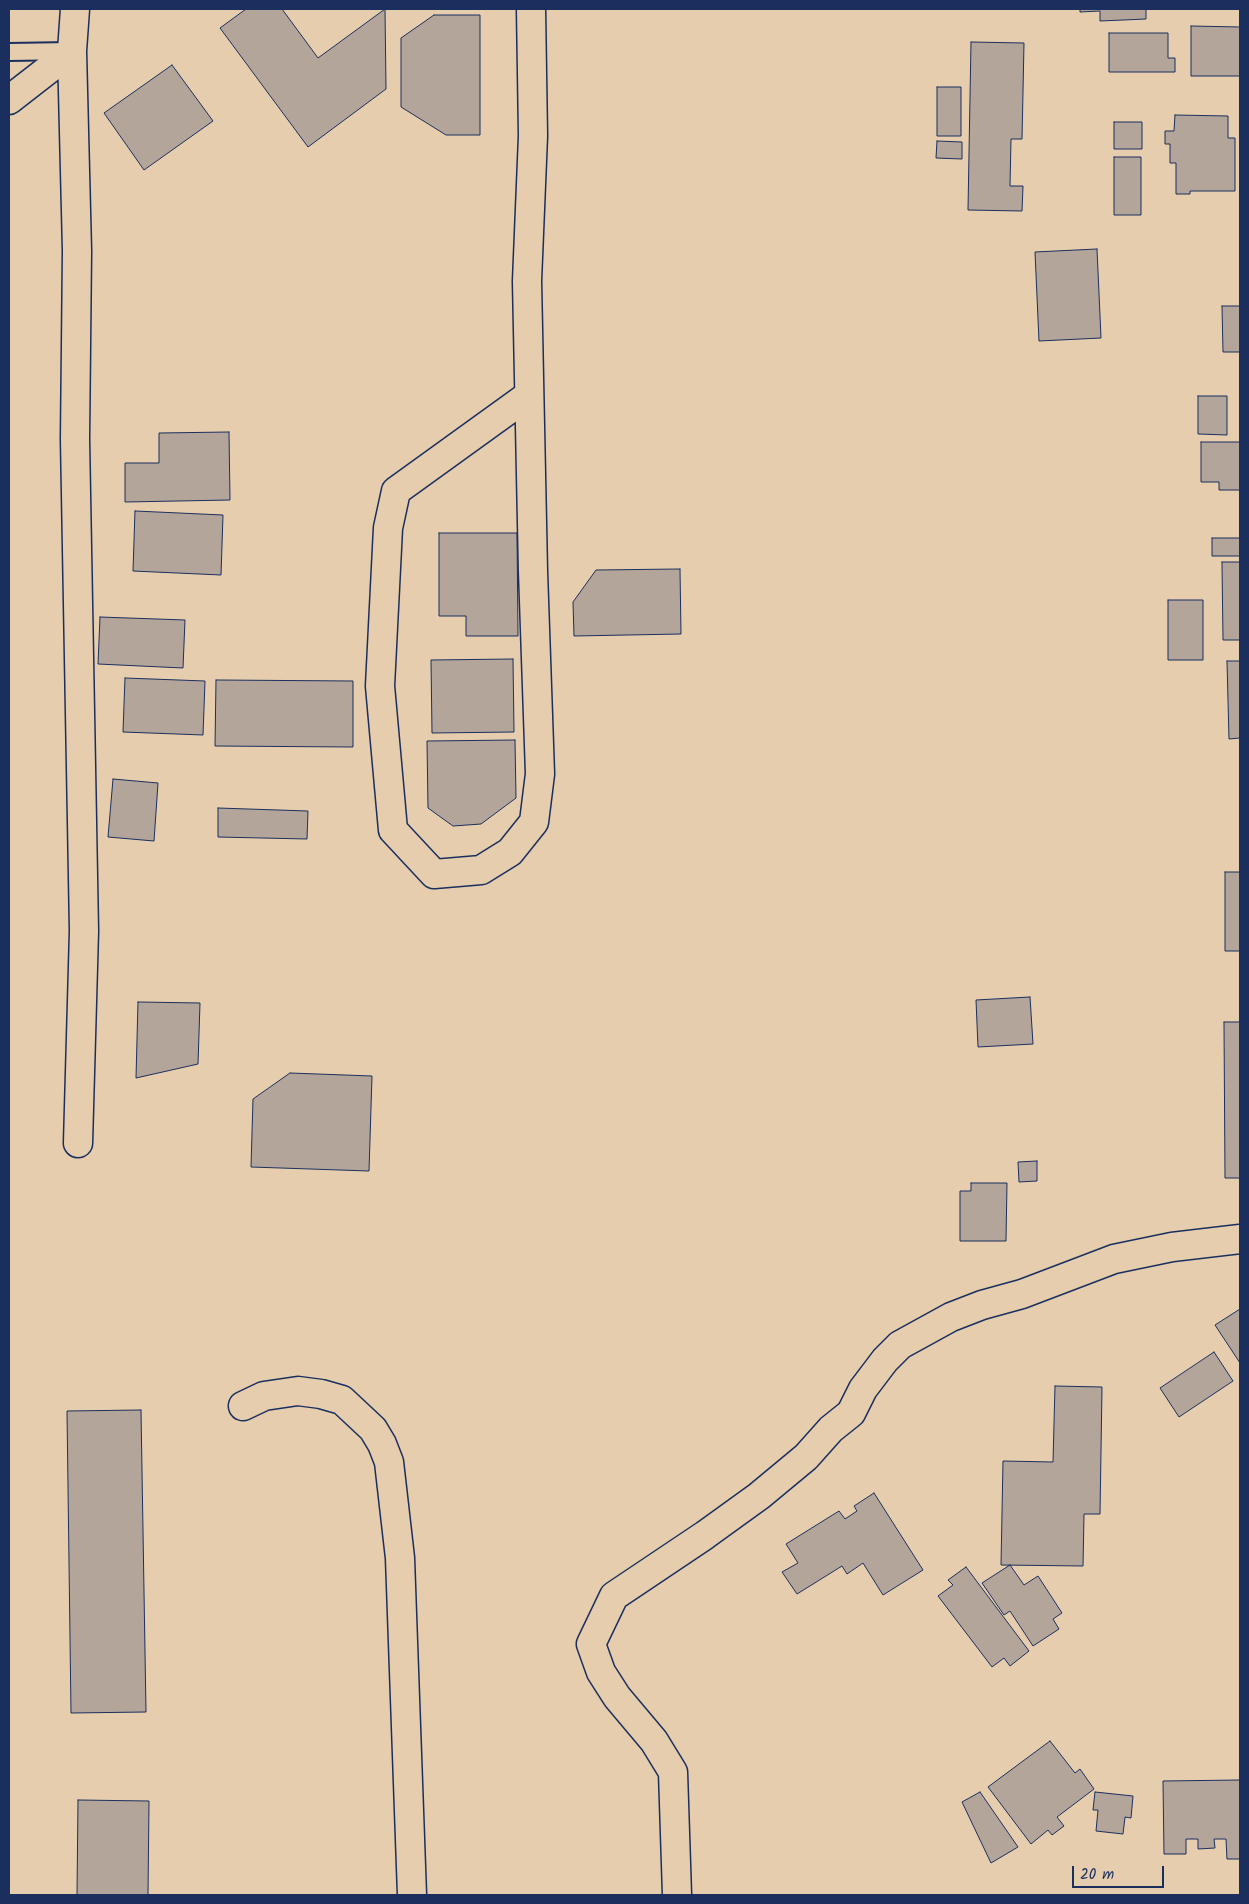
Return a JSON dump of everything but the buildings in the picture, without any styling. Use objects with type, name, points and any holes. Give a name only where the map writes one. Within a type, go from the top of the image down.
[{"type":"street","points":[[75,9],[72,51],[77,251],[75,439],[84,932],[78,1143]]},
{"type":"street","points":[[529,396],[396,491],[388,528],[380,686],[393,830],[434,874],[481,870],[510,852],[534,822],[540,774],[529,396],[528,281],[533,136],[531,9]]},
{"type":"street","points":[[9,100],[72,51]]},
{"type":"street","points":[[678,1895],[673,1772],[654,1741],[617,1697],[601,1672],[591,1644],[614,1596],[736,1513],[806,1457],[831,1429],[851,1413],[863,1389],[885,1360],[900,1345],[951,1318],[982,1305],[1022,1294],[1114,1259],[1172,1247],[1240,1239]]},
{"type":"street","points":[[243,1406],[264,1396],[298,1391],[321,1394],[342,1400],[373,1429],[382,1444],[389,1462],[400,1558],[412,1895]]},
{"type":"lane","points":[[9,52],[72,51]]}]
